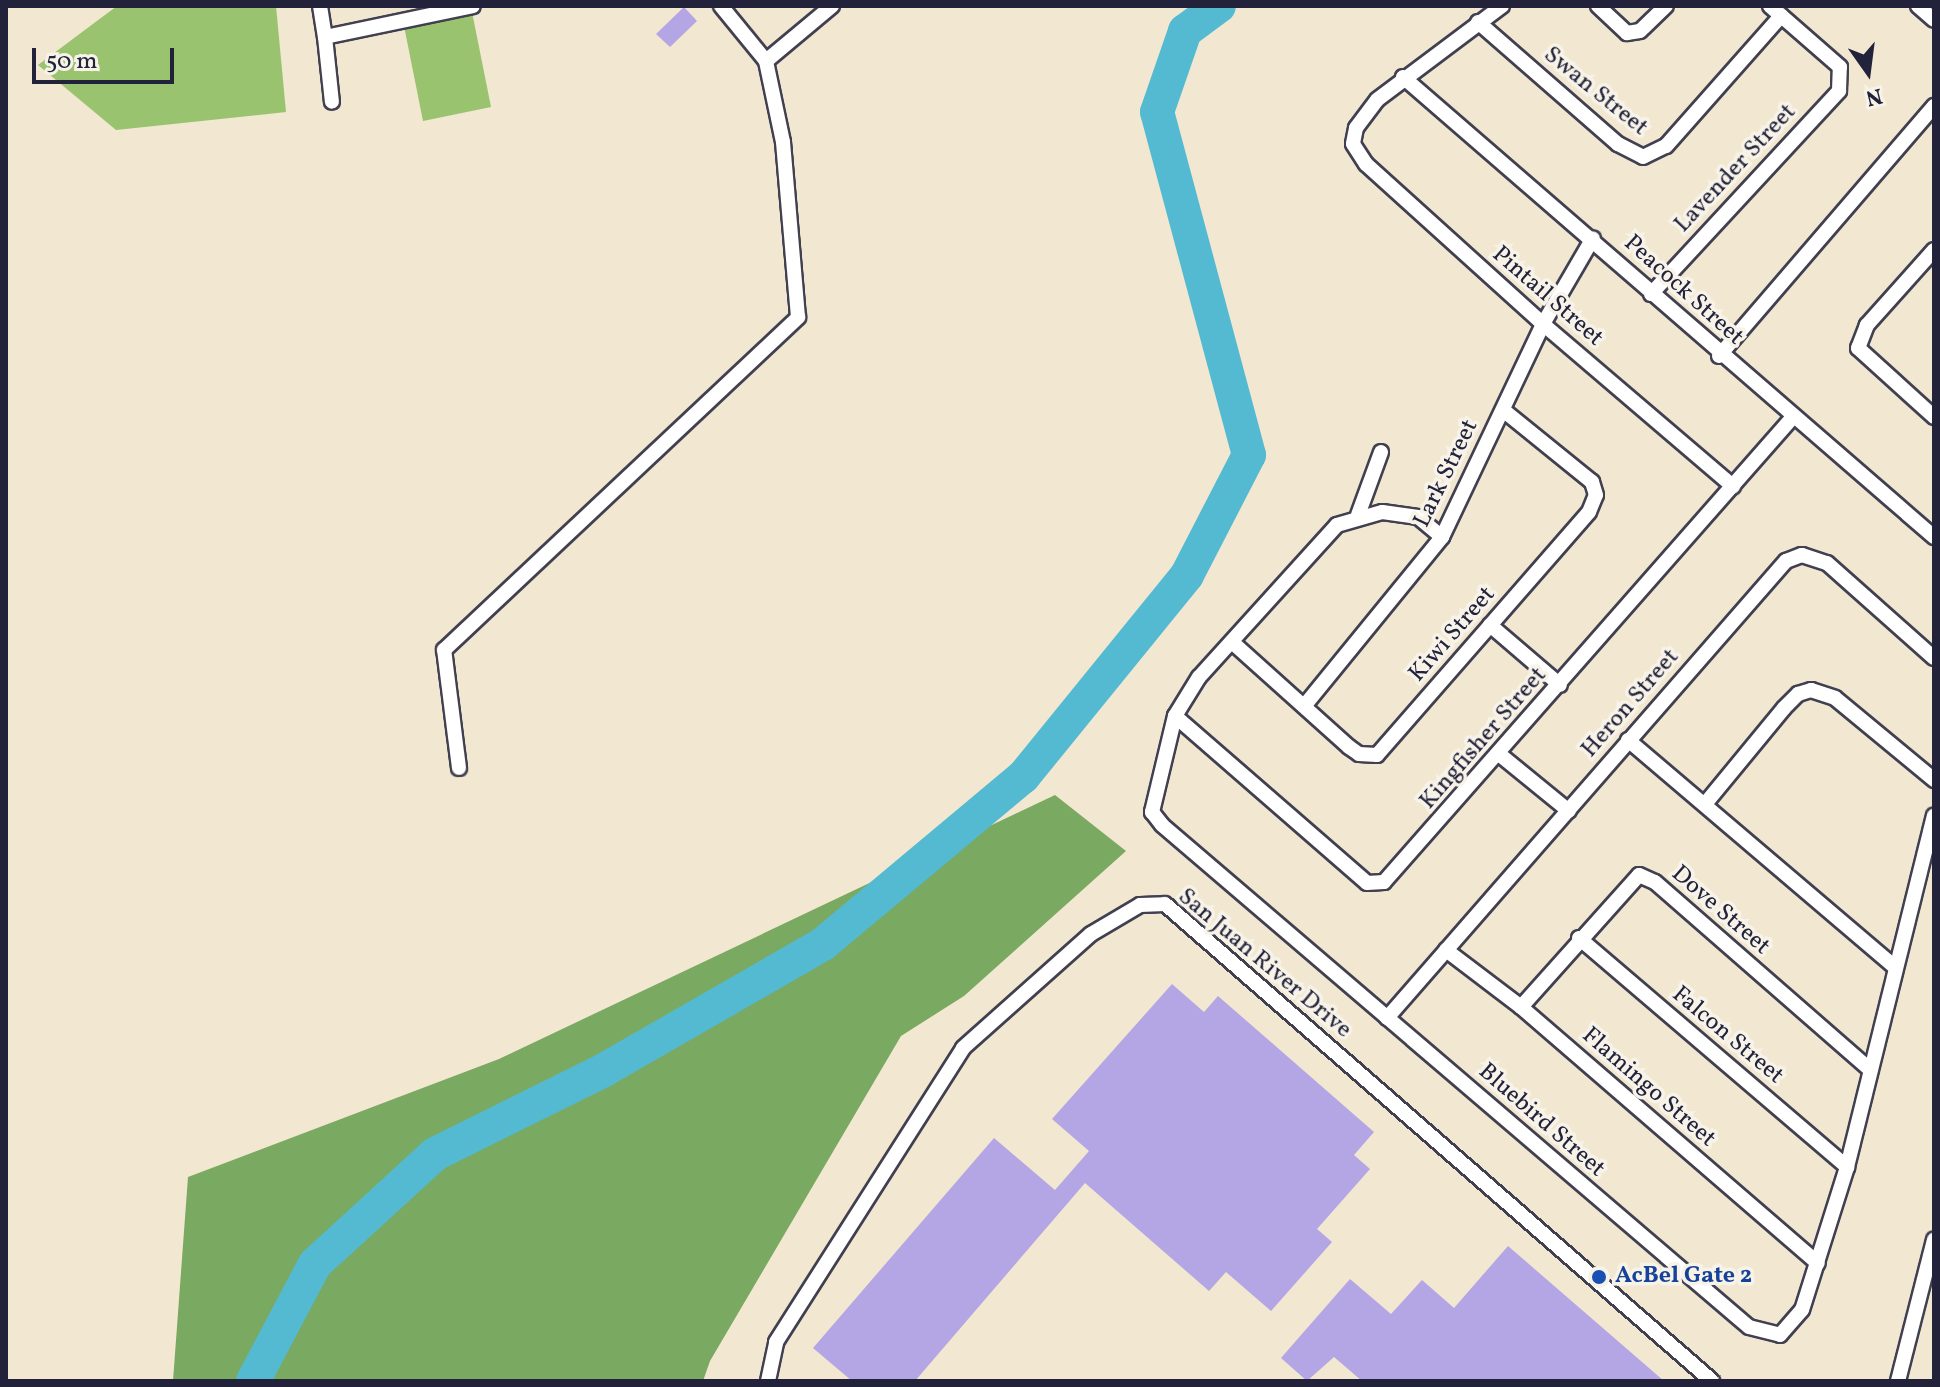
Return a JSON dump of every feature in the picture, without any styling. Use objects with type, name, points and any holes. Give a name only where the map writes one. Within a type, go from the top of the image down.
[{"type":"street","points":[[320,6],[332,102]]},
{"type":"street","points":[[325,37],[473,6]]},
{"type":"street","points":[[459,768],[444,650],[798,317],[783,142],[766,61],[721,6]]},
{"type":"street","points":[[766,61],[832,6]]},
{"type":"street","points":[[1403,77],[1502,6]]},
{"type":"street","points":[[1598,6],[1627,33],[1640,31],[1666,6]]},
{"type":"street","points":[[1918,6],[1934,20]]},
{"type":"street","name":"Swan Street","points":[[1478,22],[1618,144],[1643,157],[1666,146],[1775,11]]},
{"type":"street","name":"Lavender Street","points":[[1651,294],[1839,91],[1840,67],[1775,11]]},
{"type":"street","name":"Peacock Street","points":[[1403,77],[1593,238],[1719,356],[1934,537]]},
{"type":"street","name":"Pintail Street","points":[[1403,77],[1356,128],[1353,144],[1366,164],[1543,324],[1733,486]]},
{"type":"street","points":[[1719,356],[1934,106]]},
{"type":"street","name":"Lark Street","points":[[1305,705],[1442,537],[1543,324],[1593,238]]},
{"type":"street","points":[[1934,250],[1867,325],[1858,348],[1934,417]]},
{"type":"street","name":"Kiwi Street","points":[[1232,642],[1359,754],[1377,755],[1589,512],[1596,495],[1592,482],[1503,410]]},
{"type":"street","name":"Kingfisher Street","points":[[1175,716],[1367,883],[1394,875],[1793,417]]},
{"type":"street","points":[[1381,452],[1358,515],[1418,517],[1442,537]]},
{"type":"street","name":"Bluebird Street","points":[[1358,515],[1337,525],[1199,677],[1175,716],[1152,812],[1387,1018],[1749,1327],[1780,1335],[1802,1310],[1847,1167],[1894,966],[1928,870],[1934,816]]},
{"type":"street","name":"Heron Street","points":[[1387,1018],[1786,561],[1802,555],[1827,563],[1934,658]]},
{"type":"street","points":[[1490,625],[1560,685]]},
{"type":"street","points":[[1705,804],[1784,708],[1798,694],[1811,690],[1835,698],[1934,780]]},
{"type":"street","points":[[1628,740],[1894,966]]},
{"type":"street","points":[[1499,754],[1569,811]]},
{"type":"street","name":"Dove Street","points":[[1521,1007],[1631,879],[1647,877],[1869,1069]]},
{"type":"street","name":"San Juan River Drive","points":[[768,1381],[776,1342],[963,1048],[1091,934],[1140,905],[1165,904],[1712,1381]]},
{"type":"street","name":"Falcon Street","points":[[1579,938],[1847,1167]]},
{"type":"street","name":"Flamingo Street","points":[[1446,950],[1521,1007],[1818,1263]]},
{"type":"street","points":[[1898,1381],[1934,1240]]},
{"type":"green space","points":[[117,6],[276,6],[286,112],[116,130],[38,65]]},
{"type":"green space","points":[[472,12],[491,107],[423,121],[404,26]]},
{"type":"green space","points":[[1055,795],[1126,851],[964,996],[901,1036],[710,1361],[703,1381],[173,1381],[188,1177],[499,1059]]},
{"type":"building","points":[[684,7],[697,21],[670,47],[656,34]]},
{"type":"building","points":[[1172,984],[1204,1012],[1218,996],[1374,1132],[1354,1155],[1370,1169],[1317,1229],[1332,1242],[1271,1311],[1226,1272],[1209,1291],[1085,1183],[915,1381],[852,1381],[813,1348],[994,1138],[1055,1190],[1089,1151],[1052,1119]]},
{"type":"building","points":[[1508,1246],[1664,1381],[1362,1381],[1334,1357],[1307,1381],[1281,1358],[1350,1279],[1391,1314],[1422,1280],[1454,1308]]},
{"type":"waterway","points":[[253,1381],[315,1264],[435,1154],[604,1070],[823,944],[1023,777],[1187,575],[1249,455],[1157,112],[1185,31],[1219,6]]},
{"type":"place","name":"AcBel Gate 2","points":[[1599,1277]]}]
